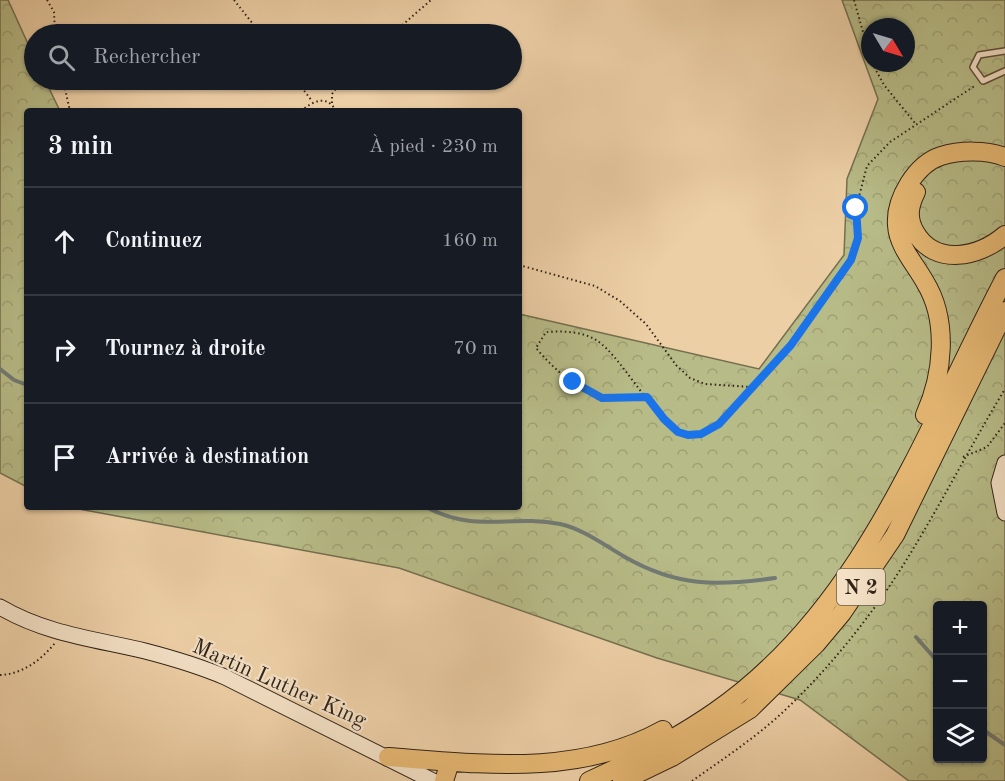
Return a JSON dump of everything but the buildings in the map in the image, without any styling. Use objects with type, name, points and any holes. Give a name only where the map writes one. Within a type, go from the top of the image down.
[{"type":"highway","points":[[962,152],[937,166],[920,183],[910,203],[909,221],[919,240],[930,249],[945,255],[975,253],[1005,235]]},
{"type":"highway","points":[[869,546],[877,515],[929,406],[941,369],[937,316],[927,285],[902,244],[897,227],[897,212],[905,189],[920,171],[940,156],[962,152],[1000,153]]},
{"type":"highway","name":"N 2","points":[[589,781],[656,748],[718,710],[769,667],[820,613],[869,546],[1005,278]]},
{"type":"highway","name":"N 2","points":[[622,781],[672,757],[750,709],[816,644],[872,573],[917,493],[1005,311]]},
{"type":"highway","points":[[388,757],[534,765],[576,762],[608,754],[648,739],[730,690],[820,613]]},
{"type":"highway","points":[[647,781],[709,744],[750,709]]},
{"type":"highway","points":[[444,781],[450,762]]},
{"type":"street","points":[[1005,463],[999,483],[1005,513]]},
{"type":"street","name":"Martin Luther King","points":[[0,607],[33,624],[63,633],[146,651],[197,666],[388,757],[433,781]]},
{"type":"lane","points":[[1005,51],[976,58],[973,68],[983,81],[1005,71]]},
{"type":"path","points":[[47,0],[54,12],[55,24]]},
{"type":"path","points":[[234,0],[253,24]]},
{"type":"path","points":[[403,24],[431,0]]},
{"type":"path","points":[[854,0],[861,25]]},
{"type":"path","points":[[877,72],[884,85],[915,123]]},
{"type":"path","points":[[647,397],[602,398],[573,382],[550,365],[536,348],[546,332],[570,331],[595,340],[609,352],[647,397],[664,419],[678,432],[688,435],[701,434],[719,424],[791,345],[851,260],[858,238],[856,208],[867,166],[890,142],[915,123],[983,81]]},
{"type":"path","points":[[65,90],[69,108]]},
{"type":"path","points":[[304,90],[313,102]]},
{"type":"path","points":[[334,108],[332,94],[335,90]]},
{"type":"path","points":[[305,108],[322,99],[332,104]]},
{"type":"path","points":[[522,266],[595,286],[620,301],[646,324],[676,365],[690,378],[705,384],[752,387]]},
{"type":"path","points":[[692,781],[747,742],[783,711],[849,640],[906,560],[963,457],[1005,389]]},
{"type":"path","points":[[963,457],[987,447],[1005,423]]},
{"type":"path","points":[[0,675],[30,667],[46,654],[63,633]]},
{"type":"green space","points":[[0,0],[8,0],[24,35],[24,90],[50,90],[59,108],[24,108],[24,485],[0,473]]},
{"type":"green space","points":[[842,0],[1005,0],[1005,781],[909,781],[800,700],[657,658],[399,568],[84,510],[522,510],[522,315],[759,369],[844,255],[847,179],[878,99],[868,72],[915,72],[915,18],[861,18],[861,52]]},
{"type":"waterway","points":[[0,369],[14,380],[24,384]]},
{"type":"waterway","points":[[433,510],[461,520],[478,522],[525,521],[569,526],[644,567],[680,579],[716,583],[775,578]]},
{"type":"waterway","points":[[916,637],[933,656]]},
{"type":"waterway","points":[[987,732],[1005,745]]},
{"type":"route","points":[[573,382],[602,398],[647,397],[664,419],[678,432],[688,435],[701,434],[719,424],[791,345],[851,260],[858,238],[856,208]]}]
